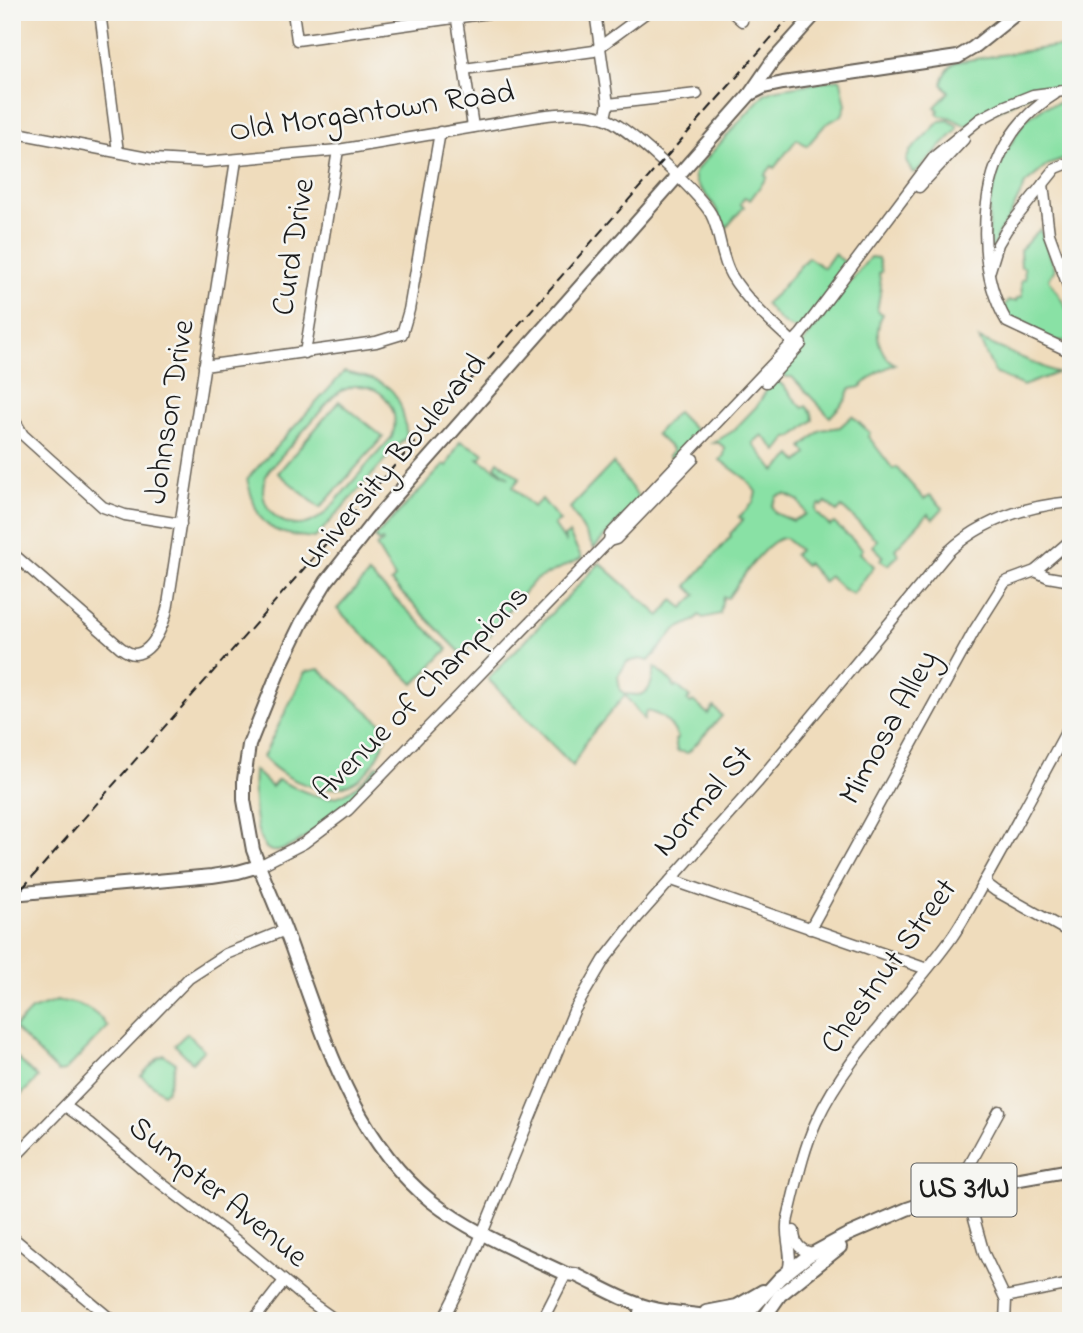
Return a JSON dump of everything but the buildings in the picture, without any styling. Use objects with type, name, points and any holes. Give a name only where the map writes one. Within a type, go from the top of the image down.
[{"type":"main road","name":"University Boulevard","points":[[662,1321],[573,1281],[566,1274],[482,1233],[425,1196],[398,1170],[371,1135],[345,1087],[259,866],[244,810],[244,780],[247,755],[259,718],[282,663],[317,596],[342,559],[750,94],[772,62],[817,12]]},
{"type":"main road","points":[[750,94],[764,87],[783,83],[958,57],[1018,12]]},
{"type":"main road","points":[[12,894],[212,876],[259,866]]},
{"type":"main road","name":"US 31W","points":[[864,1229],[926,1201],[968,1189],[1071,1170]]},
{"type":"main road","points":[[690,1314],[745,1303],[814,1253],[864,1229]]},
{"type":"main road","points":[[762,1321],[772,1304],[793,1283],[864,1229]]},
{"type":"main road","name":"University Boulevard","points":[[566,1274],[576,1275],[634,1303],[665,1311],[724,1320]]},
{"type":"main road","points":[[724,1320],[751,1310],[784,1274]]},
{"type":"street","points":[[100,12],[118,152]]},
{"type":"street","points":[[293,12],[297,40],[456,15],[496,12]]},
{"type":"street","points":[[595,12],[608,104],[605,118]]},
{"type":"street","points":[[464,69],[594,51],[647,12]]},
{"type":"street","points":[[732,12],[742,21]]},
{"type":"street","points":[[456,15],[473,127]]},
{"type":"street","name":"Avenue of Champions","points":[[259,866],[304,843],[348,810],[609,541],[616,539],[634,521],[796,345],[943,158],[980,126],[1047,94],[1071,90]]},
{"type":"street","points":[[1059,92],[1024,120],[1006,144],[998,161],[986,213],[986,255],[1001,313],[1007,322],[1071,352]]},
{"type":"street","points":[[608,104],[697,94]]},
{"type":"street","name":"Old Morgantown Road","points":[[12,132],[177,161],[236,160],[338,150],[558,114],[605,118],[629,132],[702,200],[711,214],[732,276],[763,314],[796,345]]},
{"type":"street","points":[[204,366],[383,341],[399,336],[404,331],[440,132]]},
{"type":"street","name":"Curd Drive","points":[[305,353],[338,150]]},
{"type":"street","name":"Johnson Drive","points":[[12,553],[129,653],[137,654],[144,649],[164,623],[236,160]]},
{"type":"street","points":[[990,272],[998,244],[1007,229],[1060,165],[1071,162]]},
{"type":"street","points":[[1043,184],[1049,234],[1071,294]]},
{"type":"street","points":[[1053,345],[1071,345]]},
{"type":"street","points":[[12,416],[23,435],[103,506],[125,515],[181,524]]},
{"type":"street","name":"Normal St","points":[[442,1321],[482,1233],[545,1078],[586,989],[612,948],[757,783],[949,551],[973,532],[1004,517],[1033,507],[1071,502]]},
{"type":"street","name":"Mimosa Alley","points":[[810,929],[974,631],[1005,582],[1035,571],[1071,540]]},
{"type":"street","points":[[1035,571],[1048,577],[1071,581]]},
{"type":"street","name":"Chestnut Street","points":[[784,1274],[791,1260],[788,1219],[802,1155],[823,1107],[852,1064],[953,936],[1071,723]]},
{"type":"street","points":[[672,880],[927,969]]},
{"type":"street","points":[[984,882],[1071,933]]},
{"type":"street","points":[[12,1160],[189,978],[226,954],[285,930]]},
{"type":"street","name":"Sumpter Avenue","points":[[65,1105],[337,1321]]},
{"type":"street","points":[[999,1111],[968,1168],[968,1189],[987,1262],[1005,1297],[1005,1321]]},
{"type":"street","name":"Chestnut Street","points":[[791,1213],[795,1240],[805,1252],[814,1253]]},
{"type":"street","points":[[12,1237],[113,1321]]},
{"type":"street","points":[[542,1321],[566,1274]]},
{"type":"street","points":[[253,1321],[284,1281]]},
{"type":"street","points":[[1005,1297],[1071,1284]]},
{"type":"green space","points":[[1052,47],[1071,47],[1071,84],[1035,92],[966,126],[949,117],[940,116],[937,112],[939,110],[935,107],[949,92],[942,84],[944,78],[956,62]]},
{"type":"green space","points":[[839,79],[846,105],[842,115],[825,125],[807,146],[797,139],[765,175],[767,177],[750,200],[745,197],[740,204],[744,207],[726,228],[714,205],[696,183],[694,175],[697,169],[764,94],[772,90]]},
{"type":"green space","points":[[1071,99],[1071,157],[1048,165],[1025,184],[1009,218],[997,235],[989,266],[989,207],[998,166],[1024,121],[1044,107]]},
{"type":"green space","points":[[948,120],[957,126],[957,130],[915,173],[912,172],[906,161],[910,151],[940,121]]},
{"type":"green space","points":[[1040,229],[1055,269],[1049,279],[1069,312],[1070,341],[1052,341],[1011,320],[1004,307],[1008,301],[1017,301],[1017,298],[1022,297],[1021,280],[1025,279],[1020,250]]},
{"type":"green space","points":[[834,254],[850,266],[800,329],[789,327],[765,304],[808,257],[824,268]]},
{"type":"green space","points":[[870,257],[878,258],[882,272],[879,273],[881,288],[877,311],[883,314],[879,321],[879,341],[886,357],[895,364],[878,372],[860,387],[850,389],[846,400],[830,417],[792,377],[786,377],[781,371]]},
{"type":"green space","points":[[979,339],[1057,373],[1023,386],[995,373]]},
{"type":"green space","points":[[344,372],[373,379],[390,389],[396,397],[407,436],[315,538],[285,533],[267,525],[256,508],[247,479]],"holes":[[[354,386],[382,394],[392,408],[392,437],[323,515],[309,523],[297,525],[280,520],[271,512],[264,497],[263,487],[268,471],[333,397]]]},
{"type":"green space","points":[[774,378],[803,408],[806,406],[812,413],[813,420],[793,437],[787,438],[777,451],[762,435],[753,443],[775,471],[792,455],[798,462],[807,454],[802,447],[821,430],[840,427],[852,416],[870,433],[868,436],[893,469],[896,467],[924,499],[930,495],[943,508],[933,519],[928,514],[895,549],[899,555],[888,565],[880,560],[883,556],[873,546],[877,540],[842,507],[837,512],[826,502],[822,506],[820,504],[816,509],[817,513],[830,526],[834,523],[863,549],[860,553],[874,566],[853,594],[829,576],[824,582],[807,563],[805,565],[794,555],[799,550],[785,538],[778,540],[762,552],[728,598],[723,597],[720,614],[703,618],[699,615],[694,621],[675,630],[649,661],[640,659],[627,662],[618,676],[620,690],[625,694],[642,694],[650,685],[655,667],[675,688],[677,686],[690,697],[687,700],[691,703],[693,701],[708,714],[714,707],[722,716],[688,753],[677,751],[675,740],[678,738],[673,728],[662,717],[646,711],[644,720],[625,695],[586,741],[573,766],[488,679],[600,563],[660,616],[673,600],[683,608],[696,595],[687,586],[743,520],[739,517],[753,503],[756,492],[746,479],[720,460],[725,448],[719,443],[713,443],[733,431],[757,406]],"holes":[[[785,494],[799,501],[806,514],[793,521],[775,513],[772,506],[777,496]]]},
{"type":"green space","points":[[339,401],[383,437],[320,508],[278,473]]},
{"type":"green space","points":[[677,412],[701,436],[675,463],[669,456],[673,450],[656,434]]},
{"type":"green space","points":[[460,441],[484,453],[478,458],[509,478],[495,466],[498,461],[520,478],[513,487],[533,507],[542,499],[560,521],[554,525],[566,543],[564,537],[569,534],[582,558],[535,580],[496,624],[490,636],[485,634],[480,646],[473,643],[462,654],[391,582],[395,578],[376,546],[383,542],[378,542],[375,537],[444,465],[447,466]]},
{"type":"green space","points":[[613,463],[640,499],[594,548],[570,508]]},
{"type":"green space","points":[[369,574],[448,649],[414,684],[337,609]]},
{"type":"green space","points":[[319,669],[387,728],[383,747],[373,764],[361,777],[348,785],[333,788],[303,784],[288,777],[263,757],[305,672]]},
{"type":"green space","points":[[378,765],[383,767],[347,803],[297,843],[283,850],[272,851],[265,847],[255,815],[254,770],[272,787],[278,780],[321,797],[332,797],[353,789]]},
{"type":"green space","points":[[57,1001],[86,1008],[98,1015],[108,1027],[65,1071],[58,1072],[14,1028],[31,1010]]},
{"type":"green space","points":[[187,1033],[204,1050],[192,1062],[175,1045]]},
{"type":"green space","points":[[12,1053],[38,1078],[12,1104]]},
{"type":"green space","points":[[164,1055],[176,1063],[167,1091],[163,1093],[141,1076]]},
{"type":"railway","points":[[12,900],[794,12]]}]
